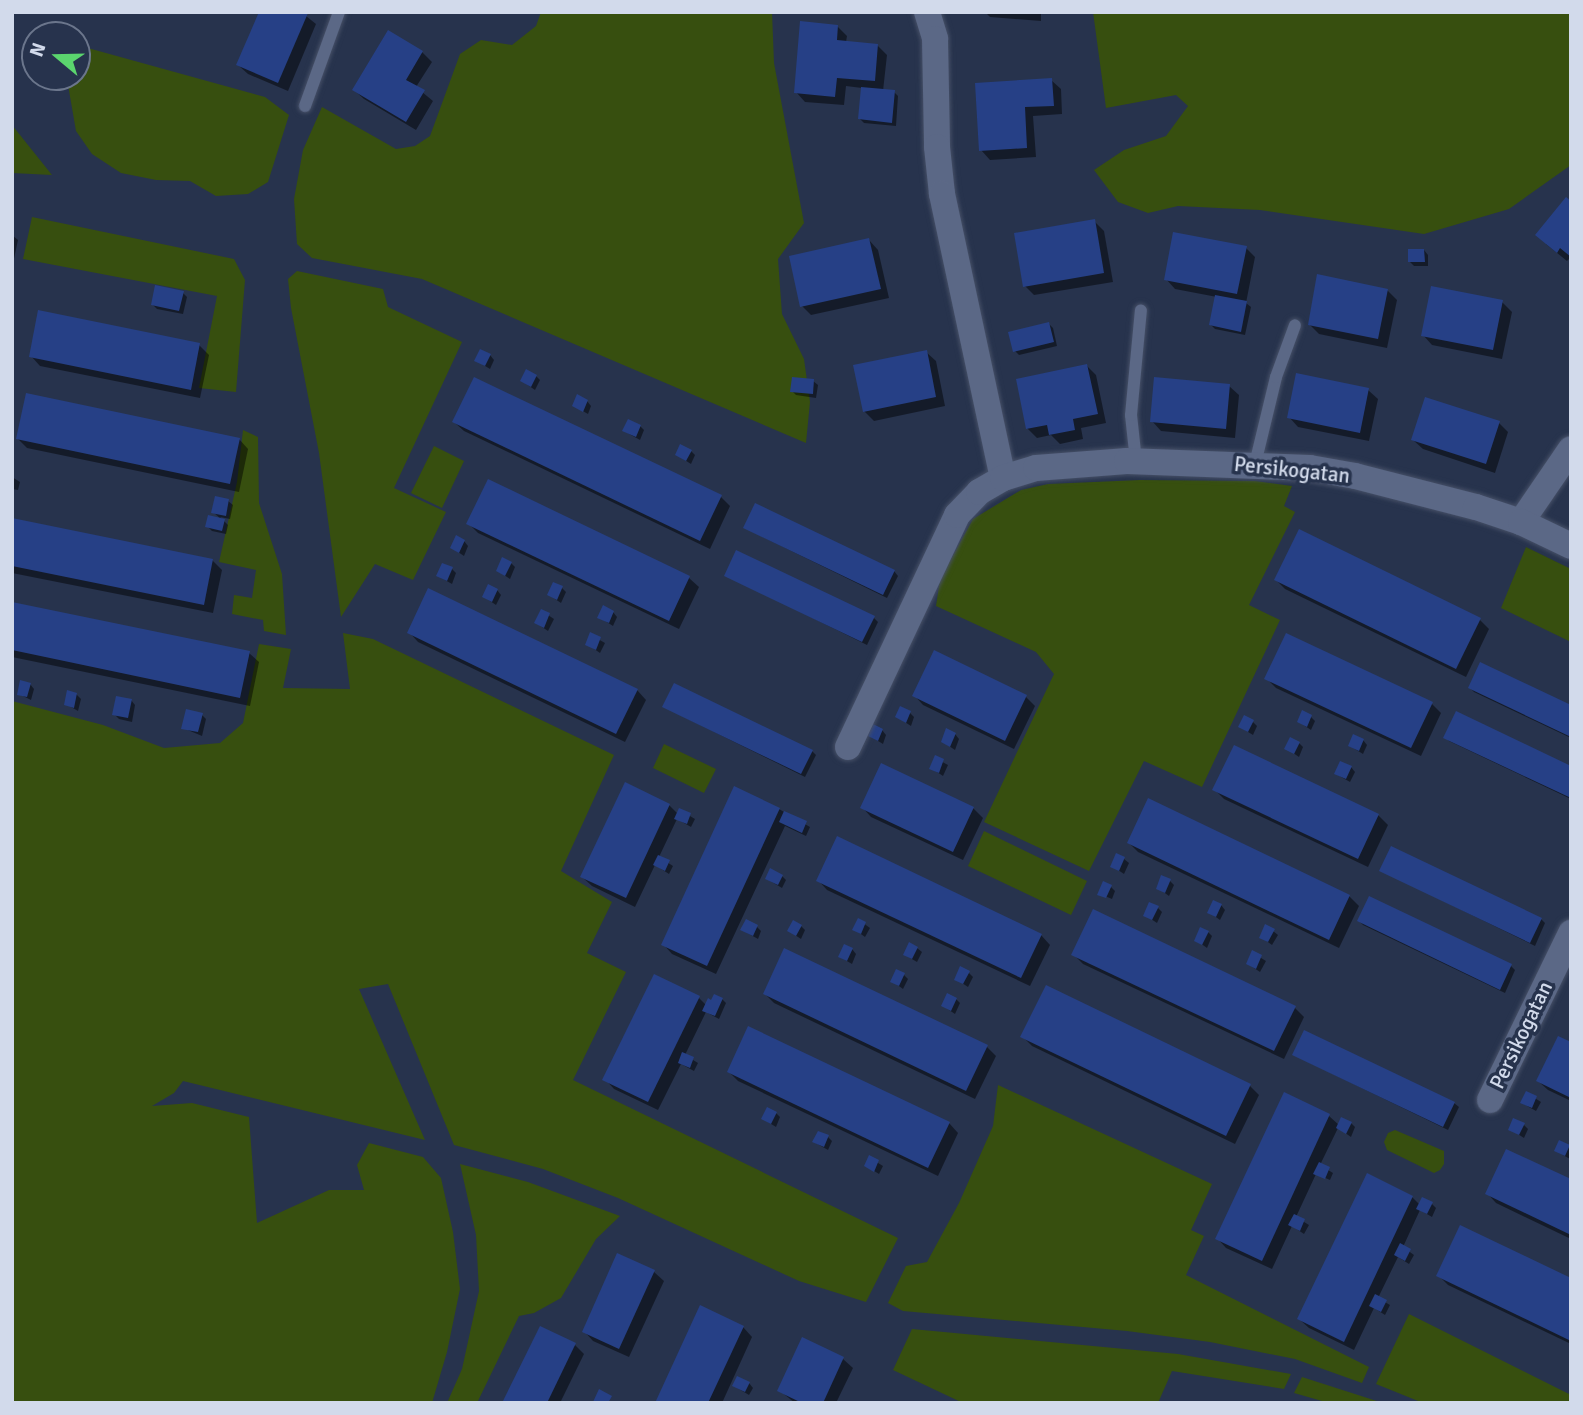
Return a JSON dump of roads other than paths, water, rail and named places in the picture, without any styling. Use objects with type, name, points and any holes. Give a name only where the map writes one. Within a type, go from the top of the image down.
[{"type":"street","points":[[926,12],[935,39],[937,147],[942,194],[1003,478]]},
{"type":"street","points":[[1521,523],[1571,449]]},
{"type":"street","name":"Persikogatan","points":[[848,747],[957,515],[979,492],[1003,478],[1036,468],[1136,461],[1255,464],[1355,476],[1476,507],[1521,523],[1571,546]]},
{"type":"street","name":"Persikogatan","points":[[1490,1100],[1571,933]]},
{"type":"lane","points":[[305,106],[339,12]]},
{"type":"lane","points":[[1136,461],[1130,415],[1141,310]]},
{"type":"lane","points":[[1255,464],[1276,377],[1295,325]]}]
